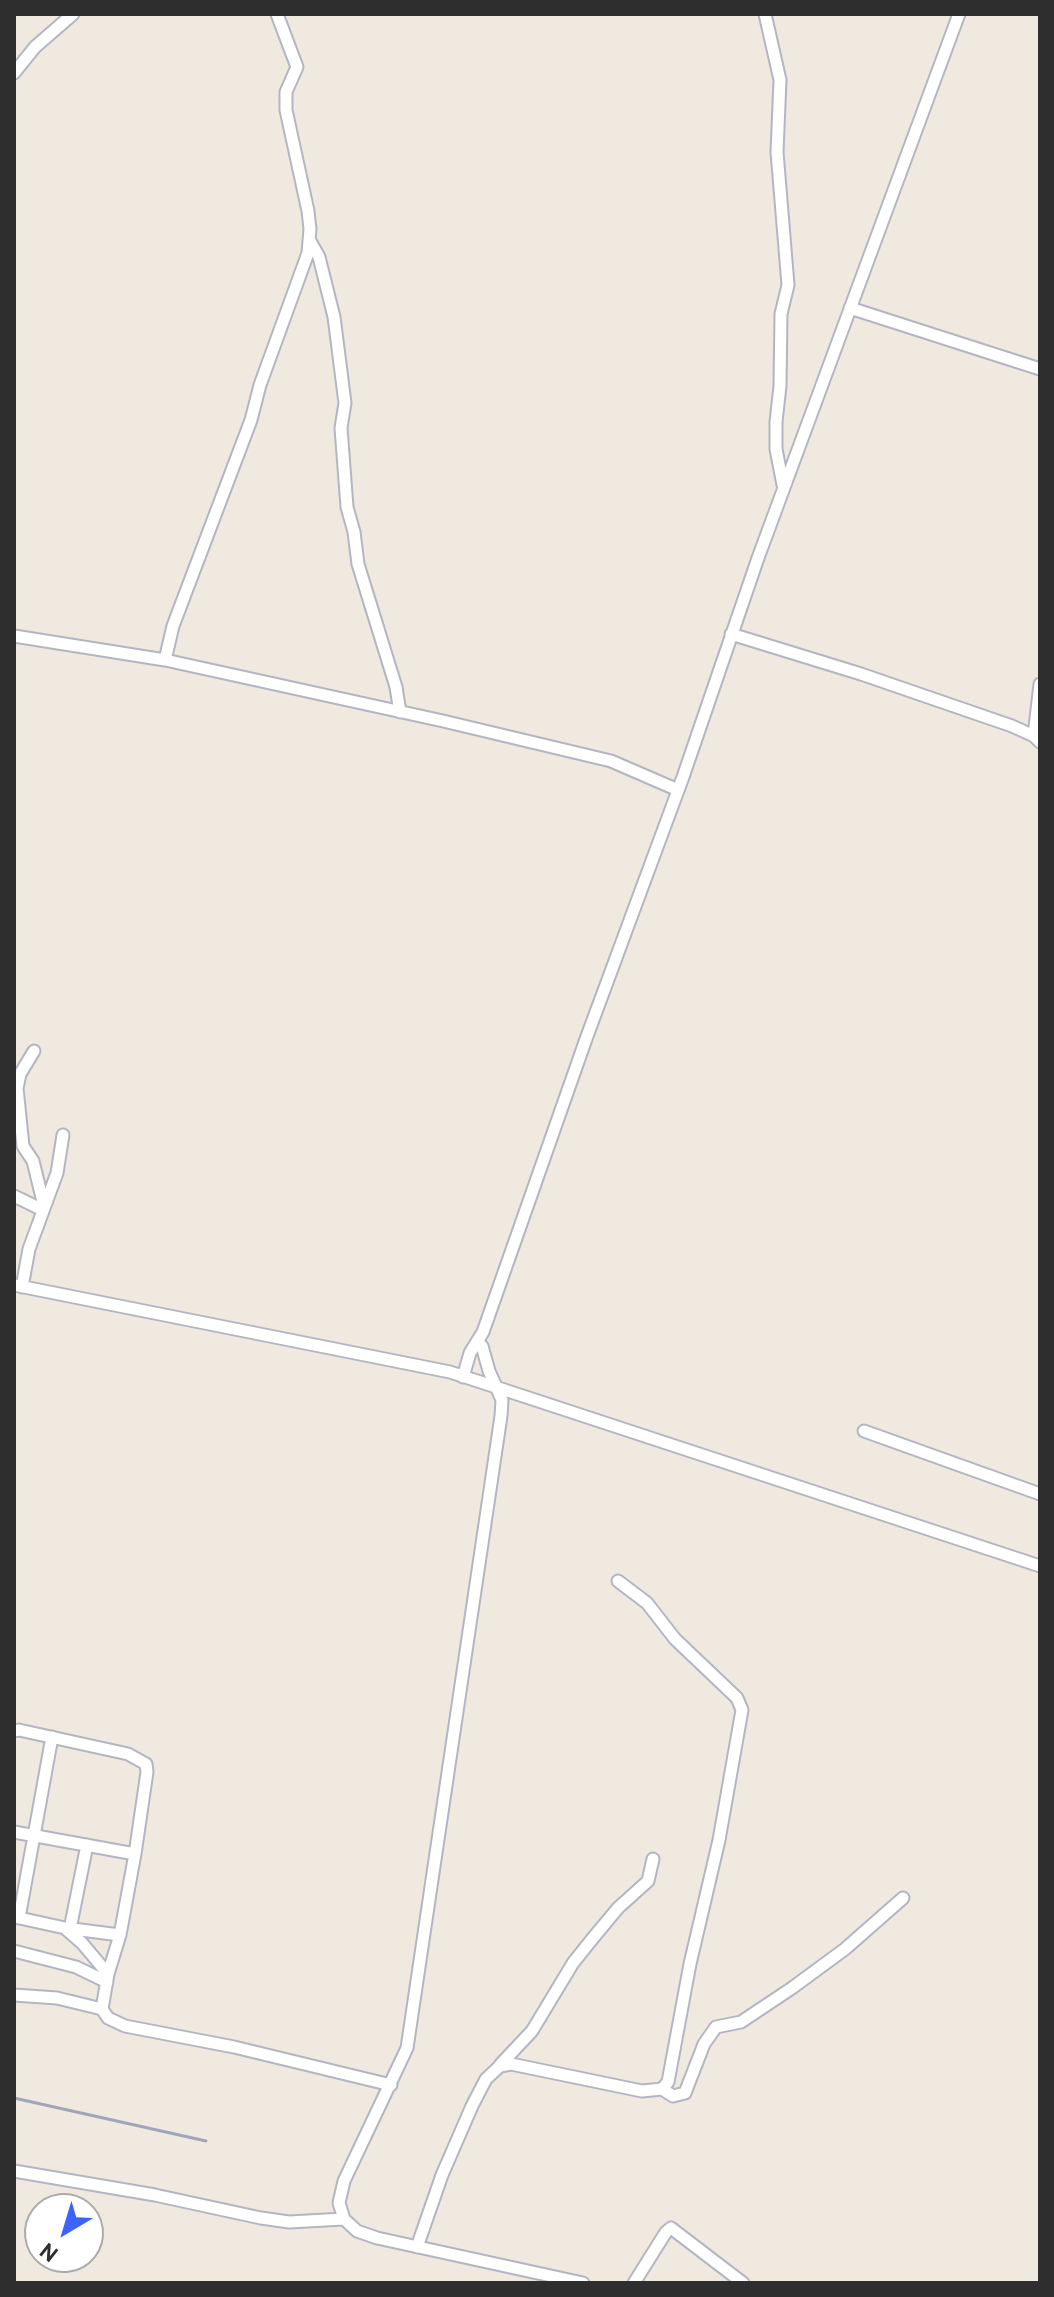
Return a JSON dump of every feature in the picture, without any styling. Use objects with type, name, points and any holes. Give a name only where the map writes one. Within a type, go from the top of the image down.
[{"type":"street","points":[[14,73],[31,51],[73,14]]},
{"type":"street","points":[[165,660],[173,626],[251,420],[260,385],[302,273],[310,241],[308,211],[286,110],[286,92],[297,67],[277,14]]},
{"type":"street","points":[[765,14],[780,80],[777,152],[788,285],[781,314],[776,449],[784,487]]},
{"type":"street","points":[[450,1372],[470,1353],[483,1332],[784,487],[959,14]]},
{"type":"street","points":[[310,241],[319,257],[334,317],[345,403],[341,428],[347,507],[361,576],[396,687],[400,712]]},
{"type":"street","points":[[850,308],[1040,369]]},
{"type":"street","points":[[731,634],[861,674],[1037,739],[1040,684]]},
{"type":"street","points":[[14,636],[165,660],[400,712],[611,761],[678,790]]},
{"type":"street","points":[[34,1051],[20,1074],[17,1088],[23,1146],[33,1161],[43,1208]]},
{"type":"street","points":[[63,1135],[57,1173],[18,1286],[450,1372],[1040,1566]]},
{"type":"street","points":[[14,1196],[43,1208]]},
{"type":"street","points":[[469,1378],[482,1346],[483,1332]]},
{"type":"street","points":[[482,1346],[502,1400],[501,1416],[407,2048],[344,2181],[339,2203],[344,2219],[357,2231],[583,2283]]},
{"type":"street","points":[[469,1378],[470,1353]]},
{"type":"street","points":[[864,1431],[1040,1494]]},
{"type":"street","points":[[618,1581],[647,1603],[675,1639],[737,1698],[742,1710],[719,1840],[690,1964],[671,2069],[668,2082],[662,2089]]},
{"type":"street","points":[[14,1731],[128,1754],[146,1764],[135,1854],[102,2009]]},
{"type":"street","points":[[52,1737],[16,1917],[68,1929],[120,1935]]},
{"type":"street","points":[[14,1832],[135,1854]]},
{"type":"street","points":[[68,1929],[87,1845]]},
{"type":"street","points":[[417,2247],[442,2175],[486,2079],[532,2031],[573,1963],[593,1938],[618,1908],[648,1881],[653,1859]]},
{"type":"street","points":[[500,2066],[511,2064],[642,2091],[662,2089],[673,2096],[685,2093],[704,2044],[716,2027],[741,2022],[792,1988],[845,1949],[903,1898]]},
{"type":"street","points":[[68,1929],[107,1978]]},
{"type":"street","points":[[14,1951],[107,1978]]},
{"type":"street","points":[[14,1995],[57,1998],[102,2009],[108,2018],[125,2026],[234,2047],[391,2085]]},
{"type":"street","points":[[14,2171],[155,2195],[261,2218],[289,2222],[344,2219]]},
{"type":"street","points":[[634,2283],[671,2228],[741,2282]]},
{"type":"railway","points":[[14,2098],[206,2141]]}]
